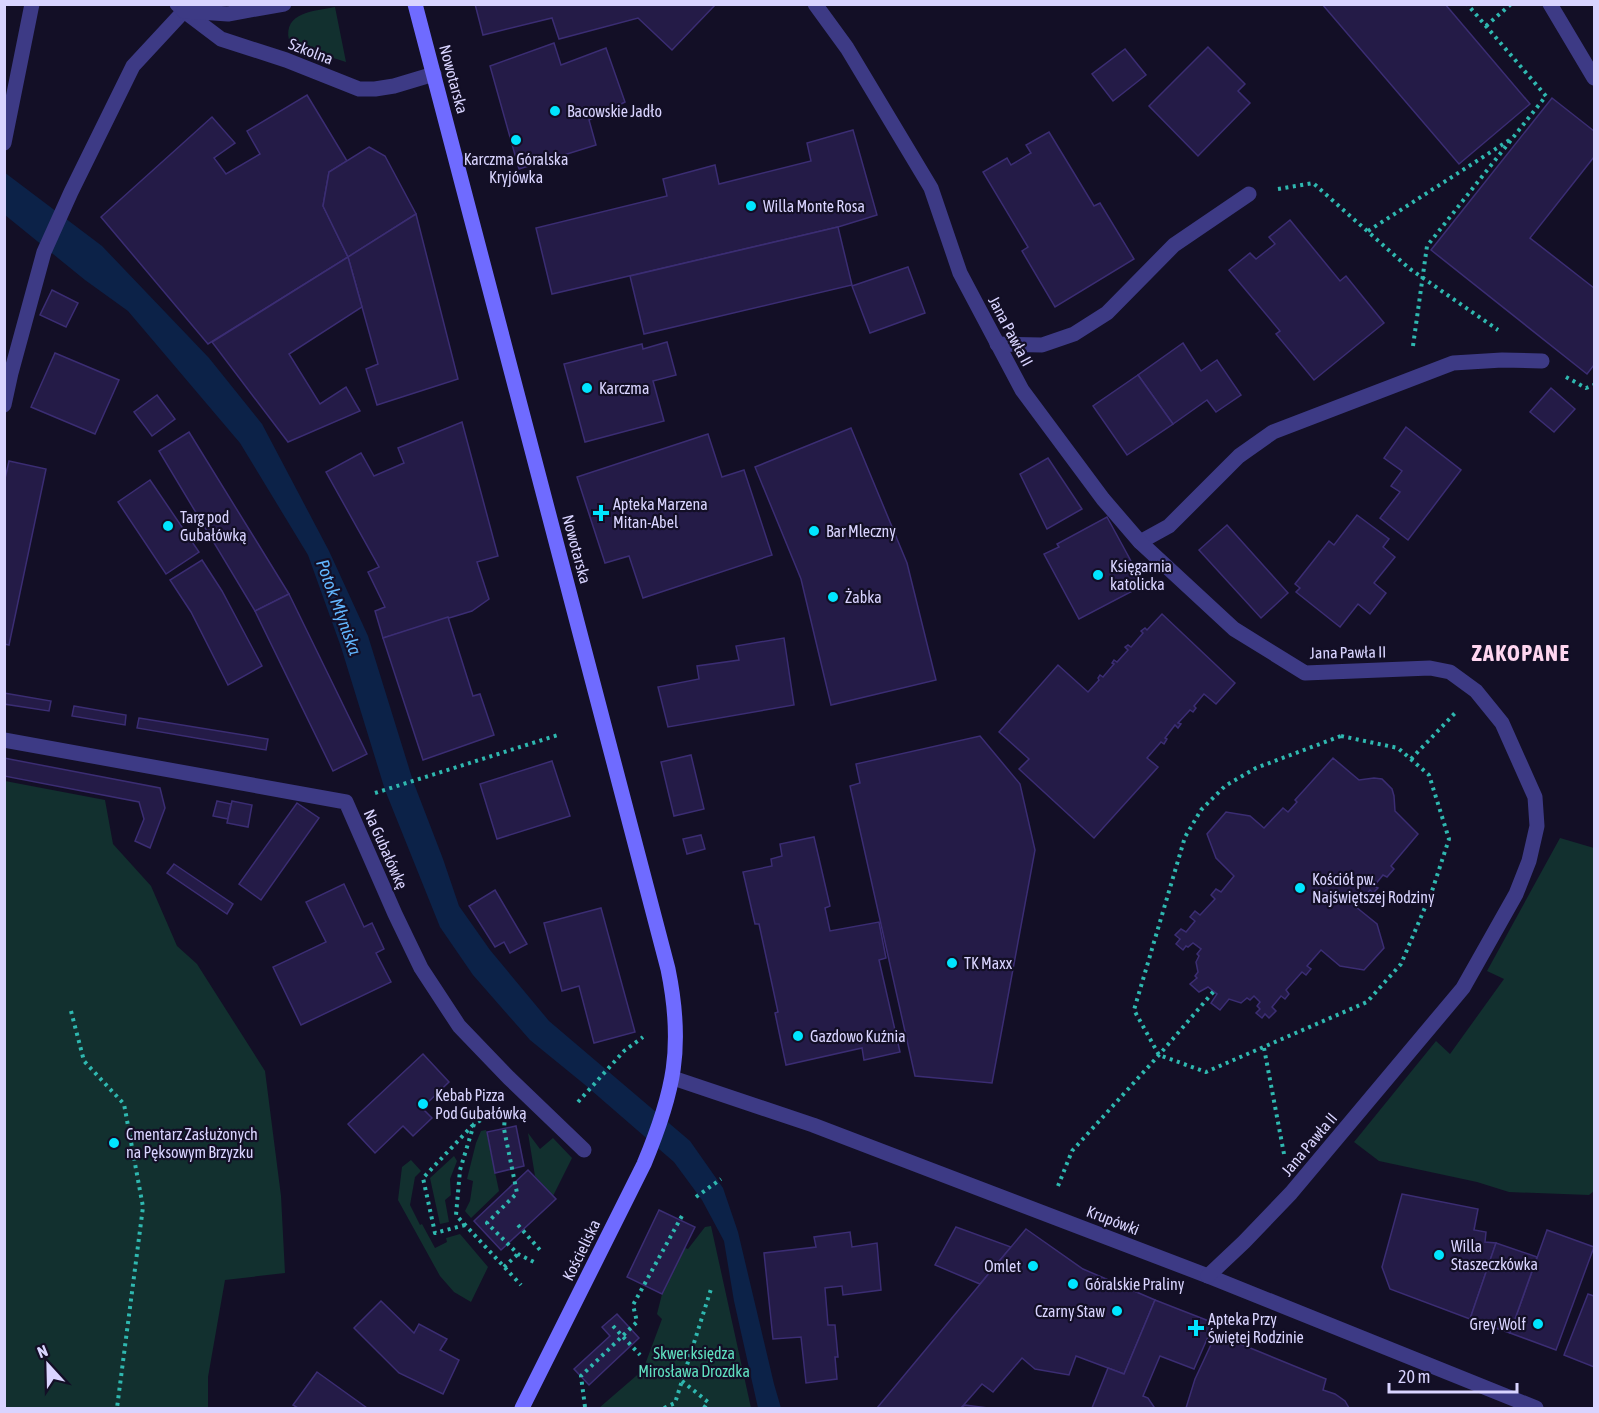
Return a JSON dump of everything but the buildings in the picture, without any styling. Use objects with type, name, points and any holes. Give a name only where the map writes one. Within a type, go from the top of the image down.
[{"type":"main road","name":"Nowotarska","points":[[416,4],[668,969],[675,1003],[677,1042],[673,1078],[666,1106]]},
{"type":"main road","name":"Kościeliska","points":[[522,1408],[644,1164],[666,1106]]},
{"type":"street","points":[[4,143],[32,4]]},
{"type":"street","points":[[4,405],[44,252],[133,66],[181,8],[228,14],[284,4]]},
{"type":"street","name":"Jana Pawła II","points":[[815,4],[847,48],[931,188],[960,273],[1022,390],[1103,499],[1140,542],[1234,629],[1305,673],[1430,668],[1450,672],[1476,691],[1502,723],[1535,797],[1537,826],[1529,861],[1516,894],[1463,988],[1291,1193],[1208,1276]]},
{"type":"street","points":[[1550,4],[1594,78]]},
{"type":"street","name":"Szkolna","points":[[181,8],[221,39],[286,60],[359,89],[394,86],[434,74]]},
{"type":"street","points":[[997,344],[1042,345],[1074,334],[1107,313],[1174,245],[1249,194]]},
{"type":"street","points":[[1140,542],[1169,526],[1239,456],[1273,432],[1453,363],[1502,360],[1542,361]]},
{"type":"street","name":"Na Gubałówkę","points":[[4,740],[346,802],[421,968],[459,1026],[584,1150]]},
{"type":"street","name":"Krupówki","points":[[673,1078],[813,1125],[1047,1214],[1536,1408]]},
{"type":"path","points":[[1409,380],[1427,246],[1546,96],[1467,4]]},
{"type":"path","points":[[1486,26],[1511,4]]},
{"type":"path","points":[[1368,231],[1514,137]]},
{"type":"path","points":[[1249,194],[1313,183],[1423,278],[1560,374],[1586,388],[1594,385]]},
{"type":"path","points":[[1411,759],[1445,723]]},
{"type":"path","points":[[376,793],[558,735]]},
{"type":"path","points":[[1341,736],[1398,748],[1429,775],[1449,839],[1432,891],[1401,964],[1367,1002],[1264,1048],[1206,1072],[1159,1055],[1134,1010],[1185,837],[1202,810],[1225,786],[1256,768],[1341,736]]},
{"type":"path","points":[[1047,1214],[1072,1151],[1214,991]]},
{"type":"path","points":[[71,1011],[84,1061],[124,1104],[143,1207],[117,1408]]},
{"type":"path","points":[[577,1103],[624,1051],[643,1037]]},
{"type":"path","points":[[1264,1048],[1291,1193]]},
{"type":"path","points":[[465,1225],[435,1233],[423,1178],[474,1124],[505,1106]]},
{"type":"path","points":[[474,1124],[460,1170],[456,1215],[521,1285]]},
{"type":"path","points":[[504,1129],[517,1193],[486,1223],[518,1254],[534,1262]]},
{"type":"path","points":[[696,1197],[721,1179]]},
{"type":"path","points":[[585,1407],[581,1376],[637,1322],[633,1305],[682,1214]]},
{"type":"path","points":[[518,1225],[540,1250]]},
{"type":"path","points":[[504,1267],[518,1254]]},
{"type":"path","points":[[664,1408],[675,1403],[711,1289]]},
{"type":"path","points":[[613,1326],[640,1355]]},
{"type":"path","points":[[682,1382],[708,1402],[704,1408]]},
{"type":"green space","points":[[335,7],[346,62],[299,47],[289,40],[288,31],[296,18],[310,12]]},
{"type":"green space","name":"Cmentarz Zasłużonych na Pęksowym Brzyzku","points":[[5,781],[105,800],[113,844],[151,886],[177,946],[197,964],[265,1071],[281,1196],[285,1273],[225,1280],[208,1377],[208,1408],[5,1408]]},
{"type":"green space","points":[[1560,838],[1594,848],[1594,1191],[1589,1195],[1509,1192],[1477,1182],[1379,1161],[1354,1142],[1436,1041],[1450,1054],[1504,979],[1487,971]]},
{"type":"green space","points":[[486,1130],[499,1191],[471,1218],[465,1211],[470,1201],[473,1181],[467,1179],[476,1143],[481,1131]]},
{"type":"green space","points":[[528,1133],[540,1149],[553,1138],[572,1158],[553,1196],[535,1176]]},
{"type":"green space","points":[[454,1156],[457,1161],[450,1179],[451,1195],[445,1200],[449,1222],[440,1224],[430,1178]]},
{"type":"green space","points":[[411,1160],[421,1171],[415,1177],[410,1205],[435,1248],[447,1242],[446,1238],[460,1234],[488,1267],[471,1302],[454,1292],[440,1276],[398,1200],[402,1167]]},
{"type":"green space","name":"Skwer księdza Mirosława Drozdka","points":[[711,1226],[751,1408],[599,1408],[643,1370],[662,1319],[657,1314],[662,1294],[685,1248],[688,1249],[705,1227]]},
{"type":"water","name":"Potok Młyniska","points":[[4,172],[102,246],[209,358],[262,424],[329,551],[368,636],[413,781],[459,906],[490,950],[549,1021],[690,1141],[723,1188],[738,1232],[781,1408],[758,1408],[734,1301],[724,1241],[702,1200],[674,1162],[530,1040],[473,975],[440,927],[385,790],[341,647],[308,555],[240,443],[128,311],[85,280],[5,215]]},
{"type":"place","name":"Bacowskie Jadło","points":[[555,111]]},
{"type":"place","name":"Karczma Góralska Kryjówka","points":[[516,140]]},
{"type":"place","name":"Willa Monte Rosa","points":[[751,206]]},
{"type":"place","name":"Karczma","points":[[587,388]]},
{"type":"place","name":"Apteka Marzena Mitan-Abel","points":[[601,513]]},
{"type":"place","name":"Targ pod Gubałówką","points":[[168,526]]},
{"type":"place","name":"Bar Mleczny","points":[[814,531]]},
{"type":"place","name":"Księgarnia katolicka","points":[[1098,575]]},
{"type":"place","name":"Żabka","points":[[833,597]]},
{"type":"place","name":"Kościół pw. Najświętszej Rodziny","points":[[1300,888]]},
{"type":"place","name":"TK Maxx","points":[[952,963]]},
{"type":"place","name":"Gazdowo Kuźnia","points":[[798,1036]]},
{"type":"place","name":"Kebab Pizza Pod Gubałówką","points":[[423,1104]]},
{"type":"place","name":"Cmentarz Zasłużonych na Pęksowym Brzyzku","points":[[114,1143]]},
{"type":"place","name":"Willa Staszeczkówka","points":[[1439,1255]]},
{"type":"place","name":"Omlet","points":[[1033,1266]]},
{"type":"place","name":"Góralskie Praliny","points":[[1073,1284]]},
{"type":"place","name":"Czarny Staw","points":[[1117,1311]]},
{"type":"place","name":"Grey Wolf","points":[[1538,1324]]},
{"type":"place","name":"Apteka Przy Świętej Rodzinie","points":[[1196,1328]]},
{"type":"district","name":"ZAKOPANE","points":[[1521,653]]}]
